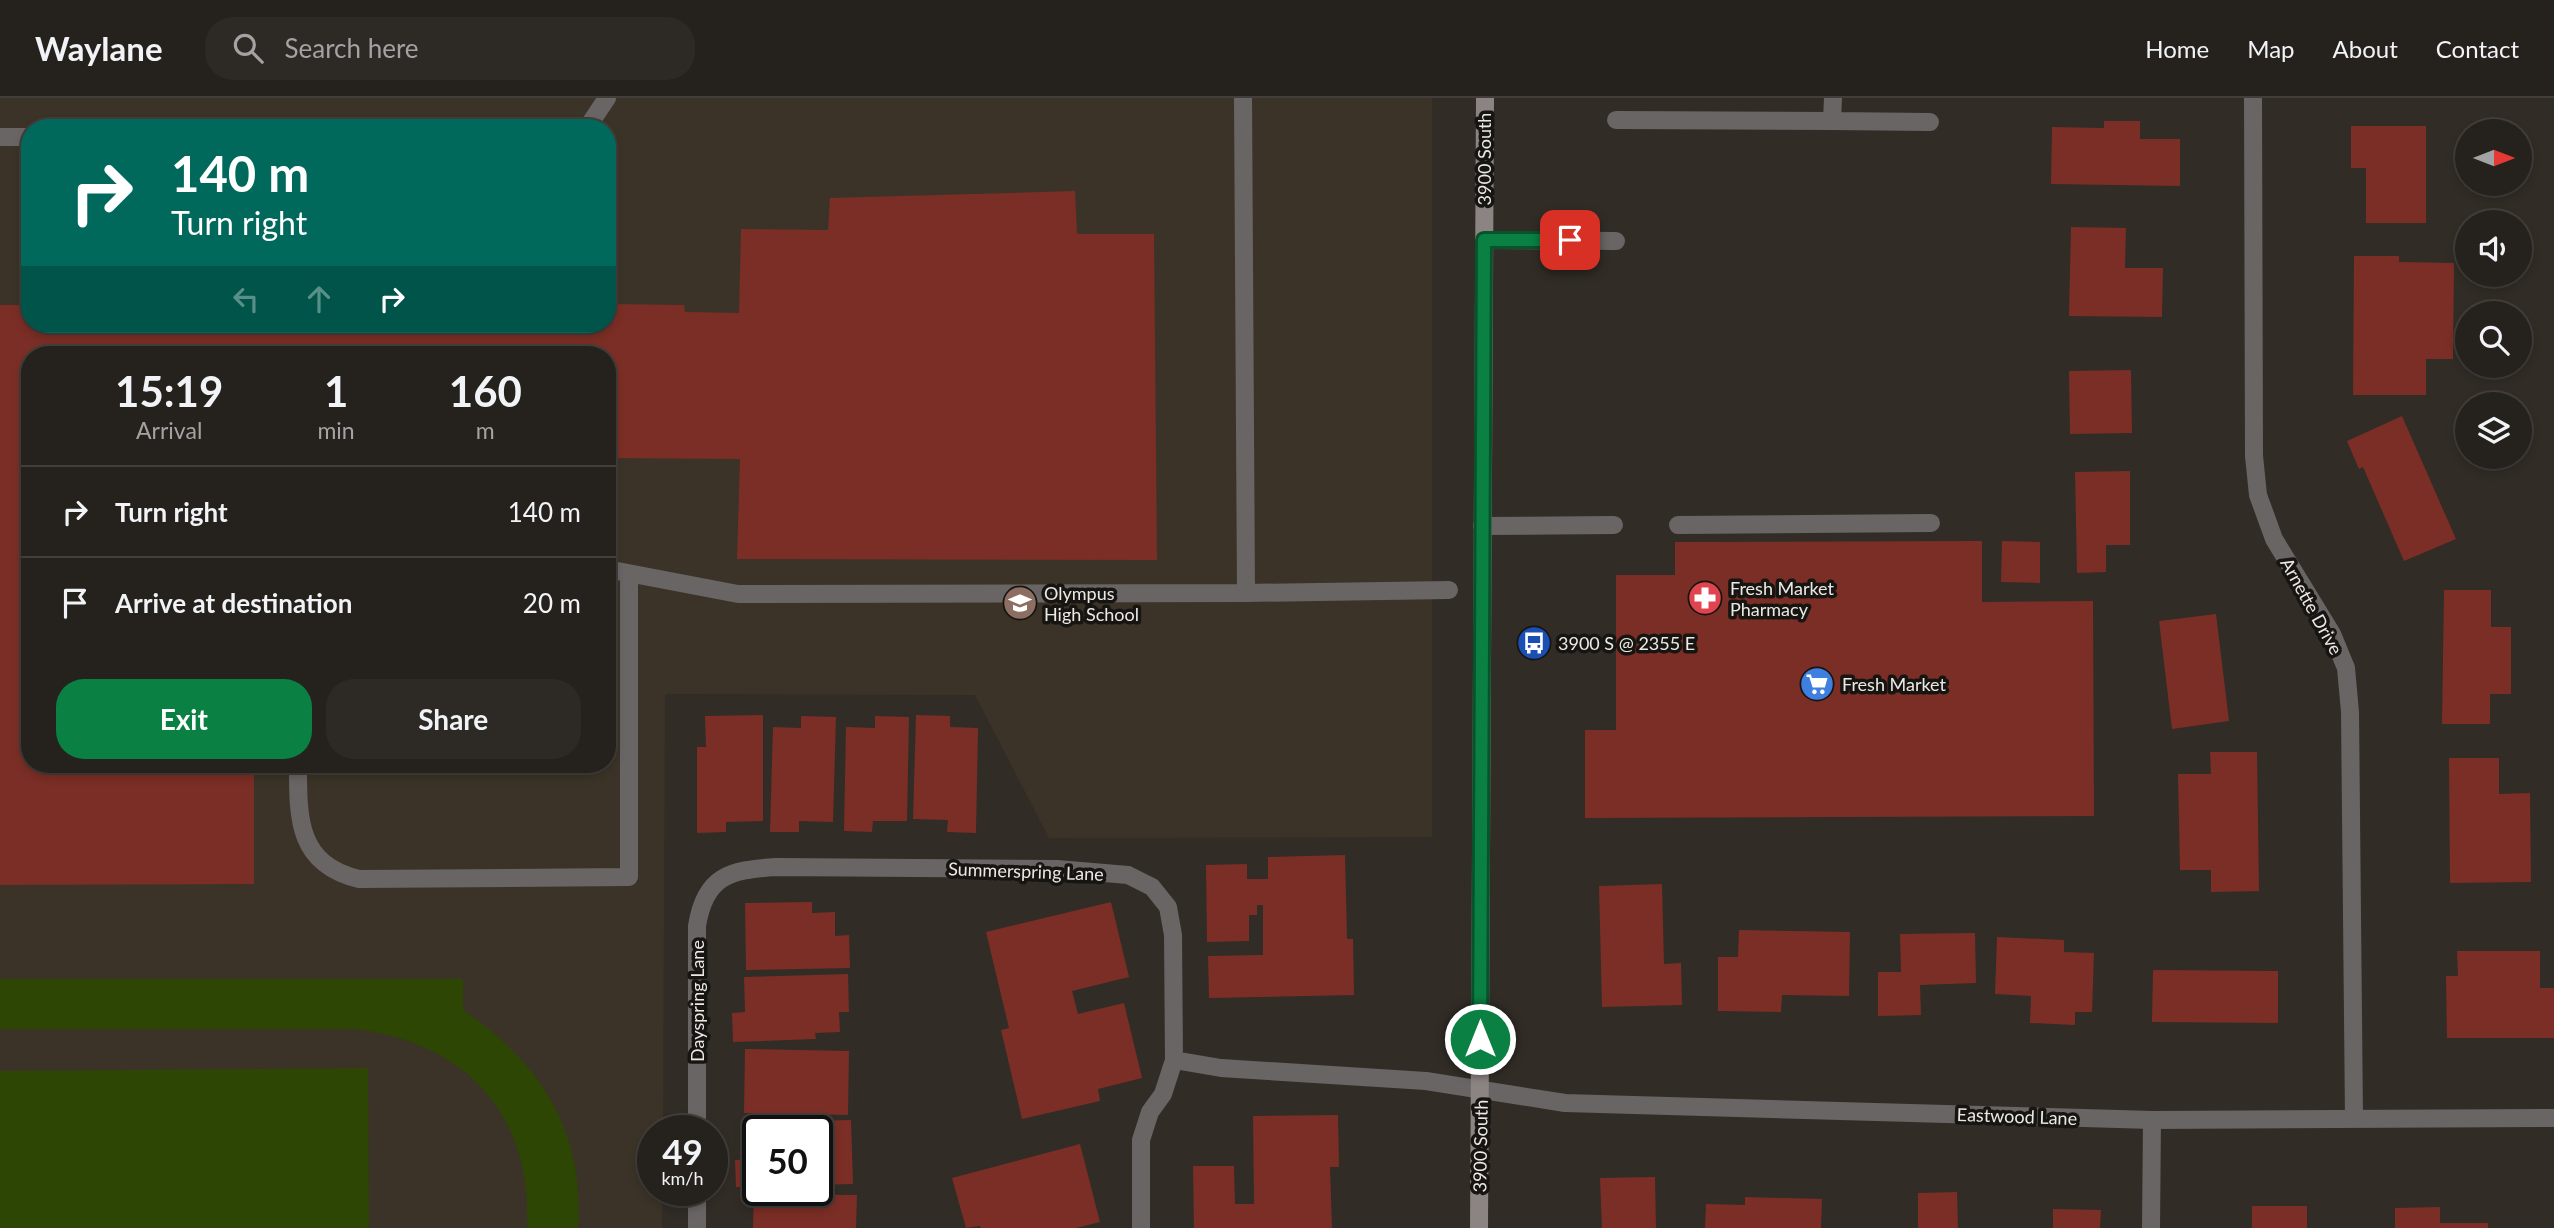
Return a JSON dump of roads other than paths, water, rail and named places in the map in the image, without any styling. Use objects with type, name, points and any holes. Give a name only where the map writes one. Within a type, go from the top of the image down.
[{"type":"main road","name":"3900 South","points":[[1479,1228],[1485,98]]},
{"type":"street","points":[[593,119],[607,98]]},
{"type":"street","points":[[1243,98],[1246,593]]},
{"type":"street","points":[[1832,121],[1833,98]]},
{"type":"street","name":"Arnette Drive","points":[[2253,98],[2254,456],[2258,495],[2274,539],[2332,634],[2346,668],[2350,712],[2354,1118]]},
{"type":"street","points":[[1616,120],[1930,122]]},
{"type":"street","points":[[0,137],[21,137]]},
{"type":"street","points":[[1484,240],[1616,241]]},
{"type":"street","points":[[1678,525],[1931,523]]},
{"type":"street","points":[[1482,526],[1614,525]]},
{"type":"street","points":[[616,571],[738,594],[1449,590]]},
{"type":"street","points":[[298,773],[298,810],[307,843],[328,867],[342,875],[359,878],[629,877],[629,573]]},
{"type":"street","name":"Summerspring Lane","points":[[721,879],[745,869],[776,867],[1057,869],[1128,875],[1152,887],[1168,907],[1173,935],[1174,1060],[1163,1094],[1150,1112],[1141,1140],[1141,1228]]},
{"type":"street","name":"Dayspring Lane","points":[[697,1115],[697,926],[701,905],[709,890],[721,879]]},
{"type":"street","points":[[1174,1060],[1221,1068],[1426,1081],[1480,1091]]},
{"type":"street","name":"Eastwood Lane","points":[[1480,1091],[1565,1103],[2152,1120],[2554,1118]]},
{"type":"street","points":[[2151,1228],[2152,1120]]},
{"type":"street","points":[[697,1206],[697,1228]]},
{"type":"place","name":"Fresh Market Pharmacy","points":[[1705,598]]},
{"type":"place","name":"Olympus High School","points":[[1020,603]]},
{"type":"place","name":"3900 S @ 2355 E","points":[[1534,643]]},
{"type":"place","name":"Fresh Market","points":[[1817,684]]}]
